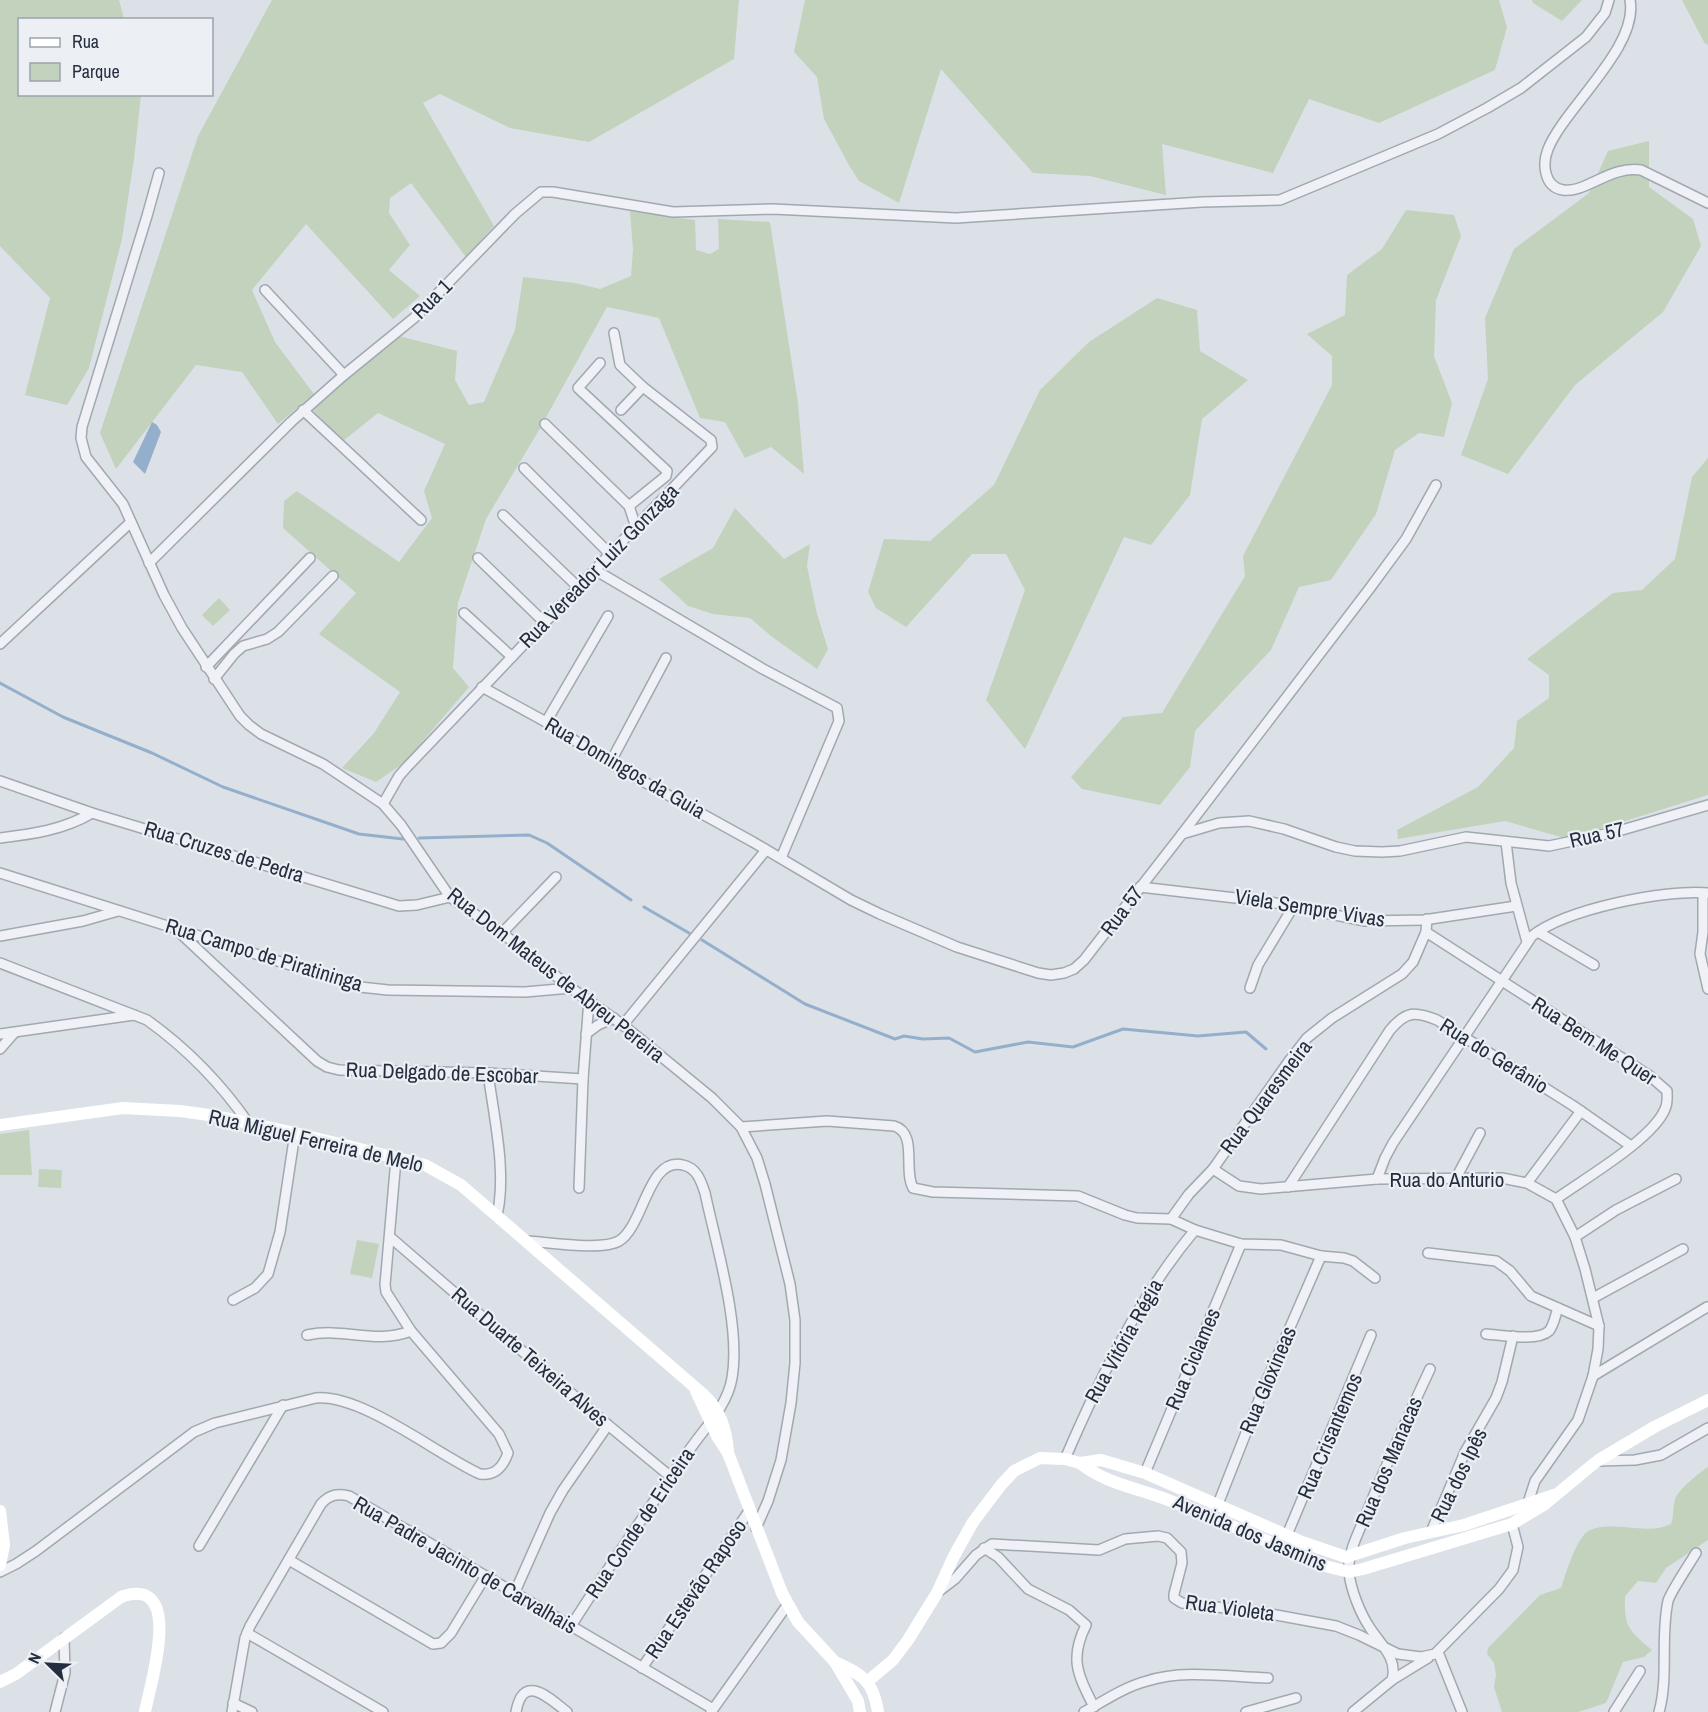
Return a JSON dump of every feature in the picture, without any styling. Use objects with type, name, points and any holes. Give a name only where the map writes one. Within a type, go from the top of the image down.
[{"type":"street","name":"Rua 1","points":[[149,563],[303,410],[414,318],[515,214],[541,192],[673,212],[773,209],[956,218],[1202,202],[1280,200],[1438,134],[1521,88],[1586,37],[1605,13],[1609,0]]},
{"type":"street","points":[[1630,0],[1631,15],[1623,37],[1553,138],[1544,162],[1546,177],[1552,185],[1564,191],[1613,173],[1632,169],[1641,170],[1708,203]]},
{"type":"street","name":"Rua Dom Mateus de Abreu Pereira","points":[[159,173],[90,400],[81,438],[86,457],[119,497],[182,628],[214,679],[249,726],[322,764],[383,804],[401,825],[450,897],[623,1024],[712,1098],[741,1127],[756,1158],[773,1212],[790,1284],[795,1320],[795,1363],[789,1415],[775,1481],[756,1528]]},
{"type":"street","points":[[265,290],[344,375]]},
{"type":"street","name":"Rua Vereador Luiz Gonzaga","points":[[383,804],[399,776],[713,445],[711,440],[642,387],[620,365],[614,333]]},
{"type":"street","points":[[600,363],[578,388],[667,471],[666,476],[629,506]]},
{"type":"street","points":[[621,410],[642,387]]},
{"type":"street","points":[[303,410],[421,520]]},
{"type":"street","points":[[545,424],[629,506],[636,527]]},
{"type":"street","points":[[524,468],[610,554]]},
{"type":"street","points":[[1182,834],[1406,539],[1436,486]]},
{"type":"street","points":[[503,515],[579,588]]},
{"type":"street","points":[[0,644],[131,522]]},
{"type":"street","points":[[206,667],[310,558]]},
{"type":"street","points":[[478,558],[545,623]]},
{"type":"street","points":[[595,570],[763,669],[837,708],[839,721],[781,858]]},
{"type":"street","points":[[214,679],[243,646],[267,639],[278,632],[333,576]]},
{"type":"street","points":[[464,613],[512,657]]},
{"type":"street","points":[[546,722],[609,616]]},
{"type":"street","points":[[610,763],[666,658]]},
{"type":"street","name":"Rua Domingos da Guia","points":[[482,687],[546,722],[610,763],[766,850]]},
{"type":"street","name":"Rua Cruzes de Pedra","points":[[0,781],[92,813],[399,906],[417,905],[450,897]]},
{"type":"street","name":"Rua 57","points":[[766,850],[851,900],[880,914],[957,947],[1051,975],[1074,969],[1084,960],[1182,834],[1219,823],[1249,821],[1274,826],[1336,847],[1355,851],[1382,852],[1466,837],[1533,845],[1567,843],[1615,832],[1708,805]]},
{"type":"street","points":[[0,838],[57,829],[75,823],[92,813]]},
{"type":"street","points":[[1506,842],[1516,906],[1527,942]]},
{"type":"street","points":[[623,1024],[766,850]]},
{"type":"street","name":"Rua Campo de Piratininga","points":[[0,873],[368,988],[525,992],[571,988]]},
{"type":"street","points":[[502,933],[556,877]]},
{"type":"street","name":"Viela Sempre Vivas","points":[[1140,887],[1225,896],[1365,921],[1427,919],[1516,906]]},
{"type":"street","points":[[1377,1179],[1393,1143],[1527,942],[1538,932],[1561,919],[1583,911],[1681,892],[1706,893],[1700,954],[1708,989]]},
{"type":"street","points":[[1250,988],[1258,965],[1293,907]]},
{"type":"street","points":[[0,936],[83,921],[118,911]]},
{"type":"street","points":[[1426,932],[1427,919]]},
{"type":"street","name":"Rua Delgado de Escobar","points":[[175,928],[317,1061],[327,1067],[339,1070],[488,1073],[583,1079]]},
{"type":"street","name":"Rua Bem Me Quer","points":[[1426,932],[1662,1085],[1667,1091],[1665,1110],[1649,1132],[1556,1199]]},
{"type":"street","name":"Rua Quaresmeira","points":[[1172,1219],[1189,1194],[1213,1169],[1307,1038],[1332,1018],[1402,974],[1413,962],[1426,932]]},
{"type":"street","points":[[1538,932],[1594,965]]},
{"type":"street","points":[[0,963],[147,1020],[162,1030],[220,1085],[249,1124]]},
{"type":"street","points":[[579,1188],[589,1000]]},
{"type":"street","name":"Rua do Gerânio","points":[[1288,1187],[1397,1022],[1413,1013],[1437,1020],[1465,1037],[1581,1111],[1631,1146]]},
{"type":"street","points":[[0,1034],[136,1015]]},
{"type":"street","points":[[586,1034],[598,1025],[614,1018]]},
{"type":"street","points":[[0,1049],[14,1033]]},
{"type":"street","points":[[488,1073],[501,1176],[501,1199],[497,1216]]},
{"type":"street","points":[[216,1116],[234,1102]]},
{"type":"street","name":"Rua Miguel Ferreira de Melo","points":[[0,1125],[123,1108],[180,1111],[216,1116],[295,1133],[425,1165],[447,1176],[497,1216],[704,1395],[718,1411],[726,1432],[728,1453]]},
{"type":"street","points":[[1527,1183],[1581,1111]]},
{"type":"street","points":[[741,1127],[827,1121],[894,1126],[906,1134],[909,1178],[917,1190],[1078,1196],[1125,1215],[1137,1218],[1172,1219],[1195,1230],[1241,1244],[1281,1245],[1321,1256],[1344,1258],[1353,1261],[1376,1278]]},
{"type":"street","points":[[233,1300],[255,1288],[268,1274],[280,1232],[295,1133]]},
{"type":"street","points":[[1456,1178],[1480,1133]]},
{"type":"street","points":[[0,1572],[36,1551],[194,1432],[215,1423],[283,1405],[328,1397],[352,1404],[477,1472],[492,1473],[500,1468],[507,1455],[506,1446],[500,1434],[411,1331],[386,1292],[396,1158]]},
{"type":"street","name":"Rua Conde de Ericeira","points":[[526,1241],[594,1245],[617,1242],[633,1226],[659,1173],[674,1164],[682,1164],[695,1172],[705,1193],[730,1315],[733,1375],[729,1392],[571,1626]]},
{"type":"street","name":"Rua do Anturio","points":[[1213,1169],[1239,1186],[1261,1189],[1377,1179],[1493,1177],[1527,1183],[1556,1199]]},
{"type":"street","points":[[1575,1237],[1616,1210],[1676,1179]]},
{"type":"street","points":[[1528,1510],[1535,1481],[1578,1420],[1593,1376],[1599,1326],[1575,1237],[1556,1199]]},
{"type":"street","name":"Rua Vitória Régia","points":[[1065,1459],[1107,1365],[1163,1270],[1195,1230]]},
{"type":"street","name":"Rua Duarte Teixeira Alves","points":[[390,1237],[671,1477]]},
{"type":"street","name":"Rua Ciclames","points":[[1145,1473],[1241,1244]]},
{"type":"street","points":[[1593,1298],[1683,1249]]},
{"type":"street","points":[[1428,1253],[1496,1261],[1510,1271],[1531,1296],[1599,1326]]},
{"type":"street","name":"Rua Gloxineas","points":[[1218,1504],[1264,1387],[1321,1256]]},
{"type":"street","points":[[1593,1376],[1707,1307]]},
{"type":"street","points":[[1486,1334],[1532,1337],[1544,1335],[1553,1325],[1558,1308]]},
{"type":"street","points":[[307,1335],[341,1332],[386,1338],[411,1331]]},
{"type":"street","name":"Rua Crisantemos","points":[[1287,1535],[1344,1404],[1371,1335]]},
{"type":"street","name":"Rua dos Ipês","points":[[1431,1532],[1465,1452],[1486,1418],[1502,1382],[1513,1336]]},
{"type":"street","name":"Rua dos Manacas","points":[[1349,1557],[1392,1451],[1431,1369]]},
{"type":"street","name":"Rua Miguel Ferreira de Melo","points":[[696,1390],[728,1453],[749,1511],[788,1604],[798,1622],[835,1662]]},
{"type":"street","name":"Avenida dos Jasmins","points":[[1080,1462],[1096,1475],[1152,1493],[1325,1566],[1349,1572],[1512,1524],[1597,1461],[1656,1426],[1708,1400]]},
{"type":"street","points":[[199,1546],[283,1405]]},
{"type":"street","points":[[514,1593],[550,1513],[563,1490],[608,1425]]},
{"type":"street","points":[[1597,1461],[1635,1460],[1661,1455],[1708,1428]]},
{"type":"street","name":"Avenida dos Jasmins","points":[[868,1681],[893,1660],[908,1640],[937,1593],[973,1522],[1000,1485],[1014,1472],[1040,1458],[1080,1462],[1101,1460],[1145,1473],[1333,1554],[1349,1557],[1406,1538],[1528,1510]]},
{"type":"street","name":"Rua Padre Jacinto de Carvalhais","points":[[233,1707],[247,1633],[321,1504],[326,1498],[340,1494],[349,1496],[712,1711]]},
{"type":"street","name":"Rua Estevão Raposo","points":[[642,1668],[749,1511]]},
{"type":"street","points":[[0,1565],[4,1545],[1,1517]]},
{"type":"street","points":[[1353,1712],[1392,1680],[1437,1653],[1499,1588],[1513,1570],[1518,1547],[1512,1524]]},
{"type":"street","name":"Rua Violeta","points":[[984,1548],[1002,1544],[1099,1550],[1125,1539],[1163,1537],[1172,1542],[1180,1552],[1182,1563],[1174,1598],[1182,1604],[1260,1612],[1336,1626],[1410,1656],[1421,1657],[1437,1653]]},
{"type":"street","points":[[937,1593],[955,1579],[984,1548],[998,1557],[1028,1589],[1070,1610],[1086,1625],[1076,1650],[1076,1668],[1094,1707]]},
{"type":"street","points":[[1659,1712],[1664,1676],[1663,1634],[1668,1600],[1696,1553]]},
{"type":"street","points":[[1349,1557],[1349,1572],[1354,1591],[1366,1620],[1386,1648],[1394,1667],[1392,1680]]},
{"type":"street","points":[[289,1560],[433,1644],[441,1643],[451,1633],[485,1577]]},
{"type":"street","points":[[0,1682],[16,1674],[121,1597],[139,1594],[153,1600],[161,1620],[145,1712]]},
{"type":"street","points":[[712,1711],[788,1604]]},
{"type":"street","points":[[247,1633],[383,1712]]},
{"type":"street","points":[[55,1712],[66,1663],[64,1638]]},
{"type":"street","points":[[1437,1653],[1462,1712]]},
{"type":"street","points":[[835,1662],[868,1681],[878,1712]]},
{"type":"street","points":[[835,1662],[857,1709]]},
{"type":"street","points":[[1614,1712],[1640,1671]]},
{"type":"street","points":[[1084,1712],[1137,1684],[1163,1677],[1268,1678]]},
{"type":"street","points":[[516,1712],[521,1697],[527,1691],[534,1690],[546,1695],[567,1712]]},
{"type":"street","points":[[1246,1712],[1296,1698]]},
{"type":"street","points":[[233,1707],[252,1712]]},
{"type":"green space","points":[[0,0],[119,0],[124,18],[18,18],[18,96],[141,96],[122,239],[89,368],[67,405],[25,395],[50,298],[0,246]]},
{"type":"green space","points":[[272,0],[739,0],[734,59],[589,142],[510,128],[440,94],[423,103],[494,226],[466,257],[411,183],[390,198],[389,213],[410,245],[389,270],[420,296],[393,319],[306,224],[252,290],[275,342],[314,394],[278,424],[242,372],[196,365],[116,469],[100,433],[198,136]]},
{"type":"green space","points":[[805,0],[1499,0],[1507,27],[1495,70],[1379,123],[1309,99],[1273,173],[1162,144],[1166,195],[1090,176],[1033,173],[941,69],[899,203],[859,181],[824,119],[817,77],[794,52]]},
{"type":"green space","points":[[1532,0],[1582,0],[1562,21],[1533,3]]},
{"type":"green space","points":[[1682,0],[1708,0],[1708,45],[1704,42]]},
{"type":"green space","points":[[1649,141],[1649,187],[1693,219],[1701,246],[1663,312],[1575,385],[1508,474],[1461,455],[1488,379],[1485,318],[1514,249],[1589,193],[1608,151]]},
{"type":"green space","points":[[1406,210],[1454,215],[1461,236],[1436,300],[1434,356],[1452,403],[1444,437],[1419,433],[1395,450],[1376,514],[1331,580],[1299,587],[1271,650],[1195,731],[1190,767],[1160,805],[1082,789],[1071,777],[1123,717],[1162,713],[1245,576],[1243,556],[1332,385],[1332,356],[1307,334],[1345,315],[1347,275],[1382,249]]},
{"type":"green space","points":[[630,211],[695,220],[696,250],[710,254],[719,249],[718,219],[770,222],[798,403],[804,474],[771,447],[745,458],[725,422],[700,418],[659,318],[607,307],[539,430],[486,519],[458,603],[453,668],[469,687],[404,763],[376,782],[342,768],[374,733],[400,692],[319,634],[356,593],[283,528],[284,501],[297,491],[399,562],[432,518],[424,491],[445,444],[378,413],[343,441],[312,409],[399,336],[457,351],[455,380],[469,405],[484,402],[515,330],[523,277],[575,283],[600,289],[631,276],[633,250]]},
{"type":"green space","points":[[1157,298],[1197,310],[1200,351],[1248,380],[1202,419],[1190,495],[1151,545],[1124,537],[1025,749],[986,700],[1025,590],[1006,554],[972,554],[906,627],[876,608],[868,592],[884,539],[930,541],[994,485],[1040,390],[1089,342]]},
{"type":"green space","points":[[1708,458],[1708,795],[1568,839],[1505,821],[1398,839],[1397,830],[1478,787],[1514,748],[1517,721],[1549,698],[1549,675],[1527,659],[1613,593],[1642,590],[1675,559],[1692,477]]},
{"type":"green space","points":[[735,508],[784,559],[810,544],[807,566],[817,614],[828,649],[817,669],[750,618],[713,614],[688,606],[659,579],[713,548]]},
{"type":"green space","points":[[219,598],[230,610],[213,626],[202,615]]},
{"type":"green space","points":[[29,1130],[32,1175],[0,1175],[0,1134]]},
{"type":"green space","points":[[39,1169],[62,1170],[61,1188],[38,1187]]},
{"type":"green space","points":[[357,1240],[379,1244],[372,1278],[350,1274]]},
{"type":"green space","points":[[1708,1467],[1708,1540],[1666,1568],[1656,1583],[1638,1581],[1625,1596],[1625,1615],[1629,1627],[1652,1650],[1644,1657],[1623,1662],[1606,1703],[1578,1712],[1502,1712],[1494,1687],[1496,1675],[1494,1663],[1487,1654],[1488,1648],[1540,1595],[1561,1588],[1575,1550],[1587,1532],[1604,1527],[1653,1529],[1671,1524],[1677,1495]]},
{"type":"water","points":[[152,422],[161,432],[145,474],[133,462]]},
{"type":"waterway","points":[[0,683],[63,717],[152,753],[223,787],[359,834],[403,839]]},
{"type":"waterway","points":[[419,838],[529,835],[547,843],[631,900]]},
{"type":"waterway","points":[[644,907],[689,933]]},
{"type":"waterway","points":[[702,940],[805,1004],[895,1039],[904,1036],[923,1039],[949,1038],[975,1052],[1028,1042],[1073,1047],[1123,1029],[1198,1036],[1246,1032],[1266,1049]]}]
